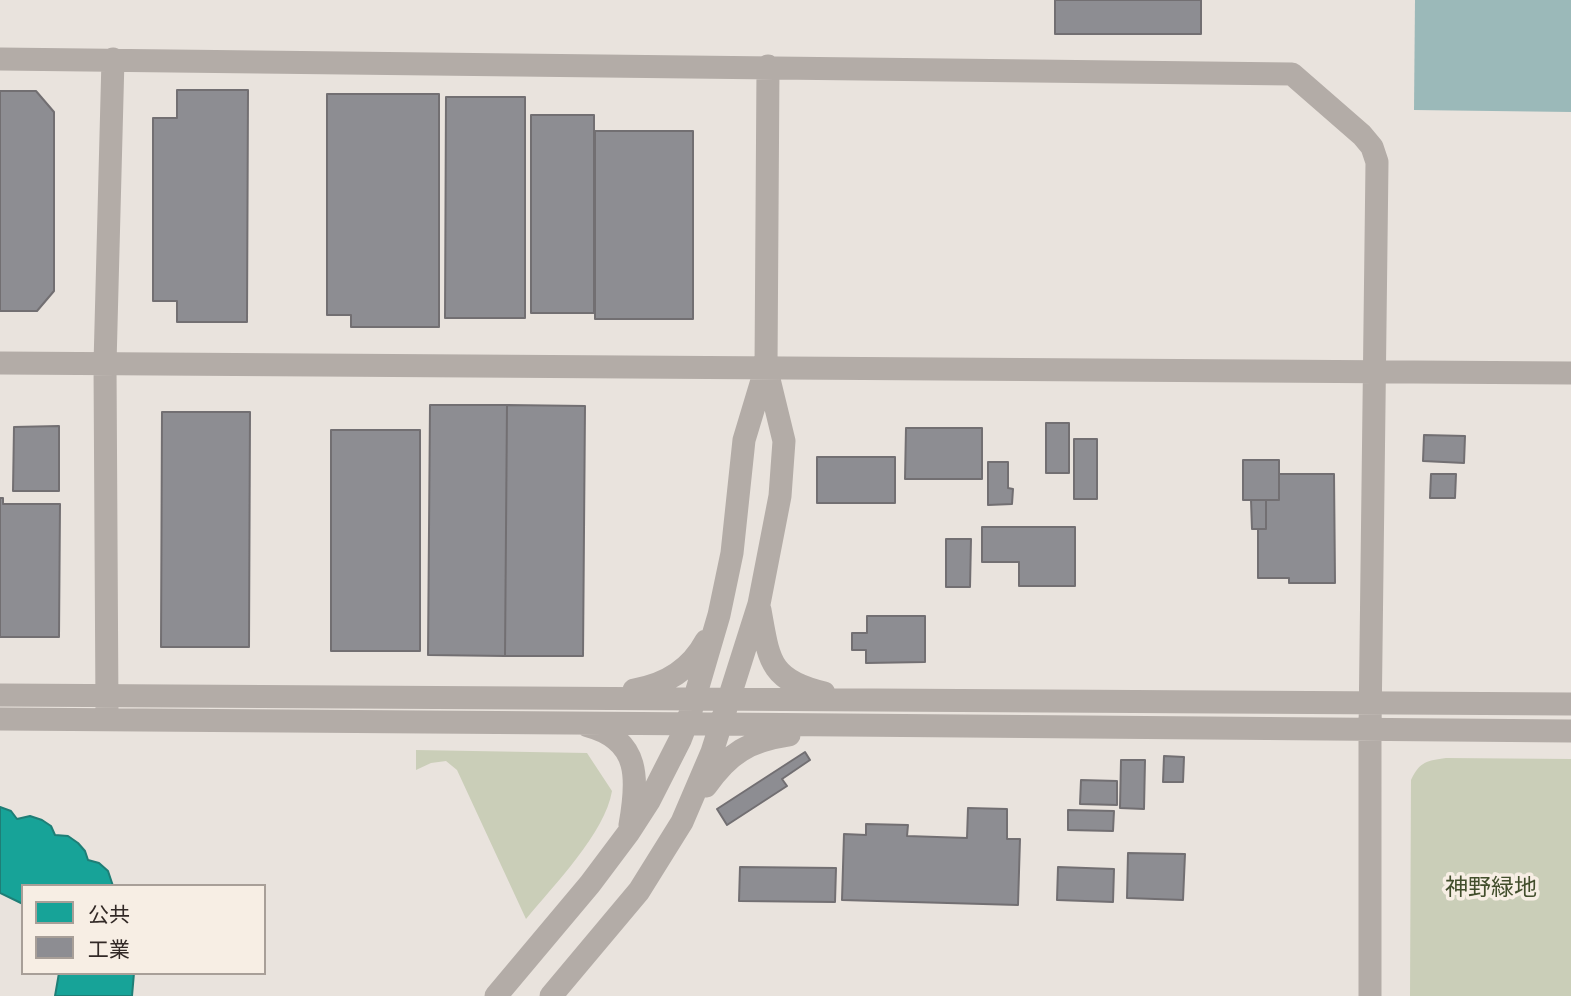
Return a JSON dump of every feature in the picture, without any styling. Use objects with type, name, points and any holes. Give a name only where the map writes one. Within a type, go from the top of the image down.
[{"type":"street","points":[[0,59],[1292,74],[1362,135],[1372,147],[1377,162],[1370,703],[1370,996]]},
{"type":"street","points":[[107,720],[105,364],[113,59]]},
{"type":"street","points":[[682,822],[712,752],[759,604],[780,496],[784,441],[766,367],[768,66]]},
{"type":"street","points":[[0,363],[1571,373]]},
{"type":"street","points":[[496,996],[590,884],[629,832],[653,794],[686,724],[719,615],[732,553],[744,440],[766,367]]},
{"type":"street","points":[[759,604],[767,648],[775,667],[792,682],[809,690],[851,700]]},
{"type":"street","points":[[568,698],[637,690],[665,681],[677,674],[699,653],[719,615]]},
{"type":"street","points":[[0,695],[1571,704]]},
{"type":"street","points":[[0,719],[1571,731]]},
{"type":"street","points":[[570,722],[597,729],[615,738],[633,763],[635,779],[629,832]]},
{"type":"street","points":[[551,996],[639,891],[721,766],[749,745],[765,739],[848,727]]},
{"type":"green space","points":[[416,750],[587,753],[612,791],[600,824],[589,841],[526,919],[457,770],[446,761],[431,763],[416,770]]},
{"type":"green space","name":"神野緑地","points":[[1446,758],[1571,759],[1571,996],[1410,996],[1411,780],[1425,763]]},
{"type":"water","points":[[1415,0],[1571,0],[1571,112],[1414,110]]},
{"type":"building: 公共","points":[[0,807],[11,811],[17,819],[30,816],[42,820],[51,826],[55,835],[68,836],[85,851],[88,860],[99,863],[108,871],[112,884],[21,884],[21,903],[0,893]]},
{"type":"building: 公共","points":[[59,975],[134,975],[132,996],[55,996]]},
{"type":"building: 工業","points":[[1055,0],[1201,0],[1201,34],[1055,34]]},
{"type":"building: 工業","points":[[177,90],[248,90],[247,322],[177,322],[177,301],[153,301],[153,118],[177,118]]},
{"type":"building: 工業","points":[[0,91],[36,91],[54,112],[54,291],[37,311],[0,311]]},
{"type":"building: 工業","points":[[327,94],[439,94],[439,327],[351,327],[351,315],[327,315]]},
{"type":"building: 工業","points":[[446,97],[525,97],[525,318],[445,318]]},
{"type":"building: 工業","points":[[531,115],[594,115],[594,313],[531,313]]},
{"type":"building: 工業","points":[[595,131],[693,131],[693,319],[595,319]]},
{"type":"building: 工業","points":[[430,405],[507,405],[505,656],[428,655]]},
{"type":"building: 工業","points":[[507,405],[585,406],[583,656],[505,656]]},
{"type":"building: 工業","points":[[162,412],[250,412],[249,647],[161,647]]},
{"type":"building: 工業","points":[[1046,423],[1069,423],[1069,473],[1046,473]]},
{"type":"building: 工業","points":[[59,426],[59,491],[13,491],[14,427]]},
{"type":"building: 工業","points":[[906,428],[982,428],[982,479],[905,479]]},
{"type":"building: 工業","points":[[331,430],[420,430],[420,651],[331,651]]},
{"type":"building: 工業","points":[[1424,435],[1465,436],[1464,463],[1423,461]]},
{"type":"building: 工業","points":[[1074,439],[1097,439],[1097,499],[1074,499]]},
{"type":"building: 工業","points":[[817,457],[895,457],[895,503],[817,503]]},
{"type":"building: 工業","points":[[1243,460],[1279,460],[1279,500],[1243,500]]},
{"type":"building: 工業","points":[[988,462],[1008,462],[1008,488],[1013,489],[1012,504],[988,505]]},
{"type":"building: 工業","points":[[1279,474],[1334,474],[1335,583],[1289,583],[1289,578],[1258,578],[1258,529],[1266,529],[1266,500],[1279,500]]},
{"type":"building: 工業","points":[[1431,474],[1456,474],[1455,498],[1430,498]]},
{"type":"building: 工業","points":[[0,498],[3,498],[3,504],[60,504],[59,637],[0,637]]},
{"type":"building: 工業","points":[[1251,500],[1266,500],[1266,529],[1252,529]]},
{"type":"building: 工業","points":[[982,527],[1075,527],[1075,586],[1019,586],[1019,562],[982,562]]},
{"type":"building: 工業","points":[[946,539],[971,539],[970,587],[946,587]]},
{"type":"building: 工業","points":[[867,616],[925,616],[925,662],[866,663],[866,650],[852,650],[852,633],[867,633]]},
{"type":"building: 工業","points":[[805,752],[810,760],[782,779],[787,786],[727,825],[717,809]]},
{"type":"building: 工業","points":[[1164,756],[1184,757],[1183,782],[1163,782]]},
{"type":"building: 工業","points":[[1121,760],[1145,760],[1144,809],[1120,808]]},
{"type":"building: 工業","points":[[1081,780],[1117,781],[1117,805],[1080,804]]},
{"type":"building: 工業","points":[[968,808],[1007,809],[1007,839],[1020,839],[1018,905],[842,900],[844,834],[866,835],[866,824],[908,825],[907,836],[967,838]]},
{"type":"building: 工業","points":[[1068,810],[1114,811],[1113,831],[1068,830]]},
{"type":"building: 工業","points":[[1128,853],[1185,854],[1183,900],[1127,898]]},
{"type":"building: 工業","points":[[740,867],[836,868],[835,902],[739,901]]},
{"type":"building: 工業","points":[[1058,867],[1114,869],[1113,902],[1057,900]]}]
